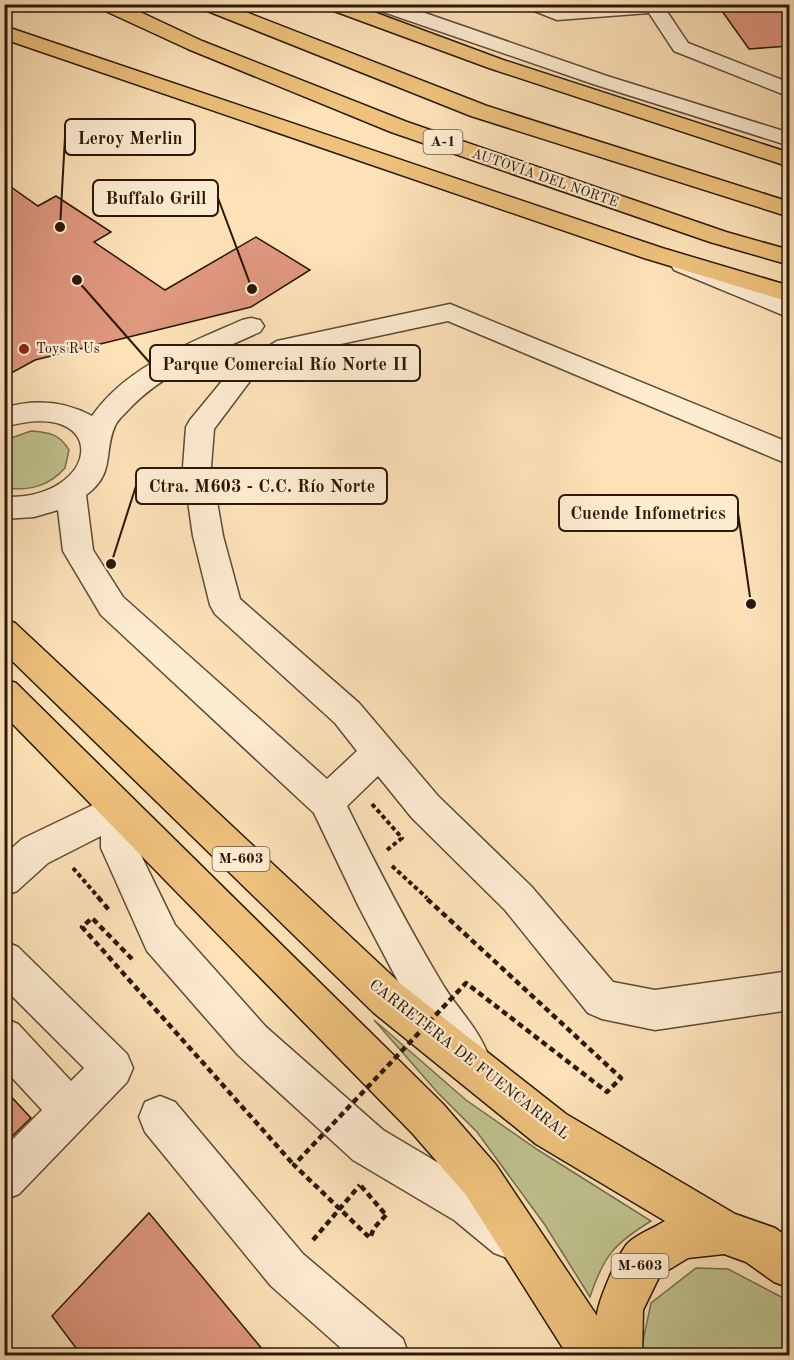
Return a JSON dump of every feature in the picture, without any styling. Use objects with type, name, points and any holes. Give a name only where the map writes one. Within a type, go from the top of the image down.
[{"type":"highway","name":"AUTOVÍA DEL NORTE","points":[[106,4],[195,45],[399,127],[718,237],[789,258]]},
{"type":"highway","name":"A-1","points":[[207,4],[478,111],[789,210]]},
{"type":"highway","points":[[333,4],[496,64],[789,160]]},
{"type":"highway","points":[[4,32],[653,253],[789,294]]},
{"type":"highway","points":[[354,61],[770,182]]},
{"type":"highway","name":"CARRETERA DE FUENCARRAL","points":[[4,632],[388,999],[551,1129],[724,1232]]},
{"type":"highway","name":"M-603","points":[[4,693],[428,1119],[481,1180],[596,1356]]},
{"type":"highway","name":"M-603","points":[[619,1356],[620,1307],[644,1258],[682,1236],[724,1232],[759,1244],[789,1266]]},
{"type":"street","points":[[379,4],[600,80],[789,140]]},
{"type":"street","points":[[534,4],[556,15],[653,6],[681,47],[788,86]]},
{"type":"street","points":[[700,130],[789,153]]},
{"type":"street","points":[[653,253],[789,310]]},
{"type":"street","points":[[789,455],[450,312],[286,347],[241,375],[200,426],[197,467],[208,536],[226,605],[348,713],[425,807],[518,898],[602,999],[655,1010],[789,990]]},
{"type":"street","points":[[4,508],[42,505],[71,491],[90,472],[96,458],[96,443],[103,420],[136,386],[172,362],[251,326]]},
{"type":"street","points":[[53,412],[136,386]]},
{"type":"street","points":[[4,418],[33,411],[53,412],[68,416],[82,423],[91,432],[96,443]]},
{"type":"street","points":[[71,491],[78,551],[112,606],[338,791],[372,895],[427,996],[486,1077]]},
{"type":"street","points":[[338,791],[379,752]]},
{"type":"street","points":[[4,879],[35,851],[118,809],[119,848],[160,938],[252,1041],[368,1145],[469,1205],[526,1249]]},
{"type":"street","points":[[4,960],[113,1068],[4,1179]]},
{"type":"street","points":[[4,1038],[71,1111]]},
{"type":"street","points":[[160,1118],[287,1270],[386,1356]]},
{"type":"path","points":[[338,791],[402,838],[382,854]]},
{"type":"path","points":[[294,1165],[466,983],[607,1092],[621,1078],[387,860]]},
{"type":"path","points":[[139,967],[92,918],[82,927],[294,1165],[370,1238],[374,1228],[386,1215]]},
{"type":"path","points":[[287,1270],[360,1185]]},
{"type":"green space","points":[[31,431],[48,433],[62,440],[69,450],[65,468],[46,483],[38,486],[23,489],[6,488],[4,487],[5,440]]},
{"type":"green space","points":[[374,1020],[466,1100],[538,1150],[651,1221],[619,1244],[612,1252],[600,1271],[590,1297],[545,1225],[477,1132],[438,1093]]},
{"type":"green space","points":[[696,1268],[728,1269],[789,1301],[789,1355],[640,1355],[651,1303]]},
{"type":"building","points":[[717,4],[789,4],[789,46],[749,49]]},
{"type":"building","points":[[4,182],[38,206],[56,196],[111,232],[94,242],[165,290],[256,237],[310,270],[251,307],[35,360],[4,377]]},
{"type":"building","points":[[4,1089],[31,1118],[4,1144]]},
{"type":"building","points":[[149,1213],[268,1356],[82,1356],[52,1316]]},
{"type":"place","name":"Leroy Merlin","points":[[60,227]]},
{"type":"place","name":"Parque Comercial Río Norte II","points":[[77,280]]},
{"type":"place","name":"Buffalo Grill","points":[[252,289]]},
{"type":"place","name":"Toys'R Us","points":[[24,349]]},
{"type":"place","name":"Ctra. M603 - C.C. Río Norte","points":[[111,564]]},
{"type":"place","name":"Cuende Infometrics","points":[[751,604]]}]
